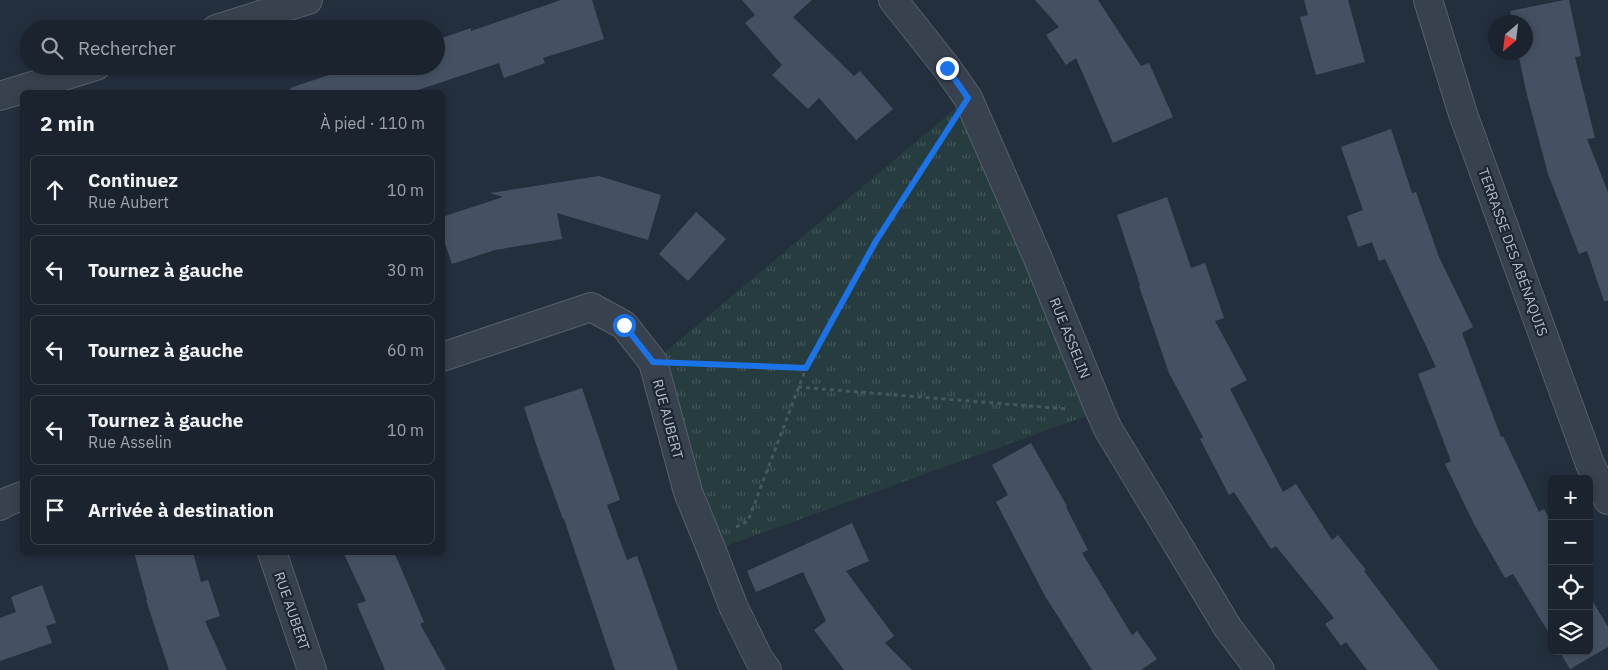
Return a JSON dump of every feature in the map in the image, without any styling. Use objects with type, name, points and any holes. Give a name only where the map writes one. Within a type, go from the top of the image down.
[{"type":"street","points":[[245,20],[308,0]]},
{"type":"street","name":"RUE ASSELIN","points":[[892,0],[947,68],[968,98],[1037,256],[1108,429],[1228,628],[1260,670]]},
{"type":"street","name":"TERRASSE DES ABÉNAQUIS","points":[[1428,0],[1466,124],[1590,464],[1608,500]]},
{"type":"street","points":[[0,96],[67,75]]},
{"type":"street","name":"RUE AUBERT","points":[[445,356],[591,307],[624,325],[653,362],[688,492],[734,608],[759,659],[767,670]]},
{"type":"street","points":[[0,506],[9,500],[20,497]]},
{"type":"street","name":"RUE AUBERT","points":[[273,555],[312,670]]},
{"type":"path","points":[[708,541],[748,521],[806,368],[876,241],[968,98]]},
{"type":"path","points":[[653,362],[806,368]]},
{"type":"path","points":[[798,387],[1100,411]]},
{"type":"green space","points":[[968,98],[1100,411],[712,551],[653,362]]},
{"type":"building","points":[[561,0],[592,0],[604,39],[543,58],[545,63],[504,78],[499,63],[418,90],[290,90],[290,88],[329,75],[445,75],[445,37],[471,28],[471,31]]},
{"type":"building","points":[[742,0],[812,0],[793,17],[854,76],[860,71],[893,109],[856,140],[819,98],[808,109],[772,75],[782,65],[745,23],[755,15]]},
{"type":"building","points":[[1035,0],[1098,0],[1141,66],[1149,63],[1173,117],[1113,143],[1076,58],[1066,65],[1046,35],[1059,27]]},
{"type":"building","points":[[1304,0],[1348,0],[1365,62],[1316,75],[1300,17],[1308,15]]},
{"type":"building","points":[[1569,0],[1581,56],[1575,57],[1595,138],[1587,139],[1608,192],[1608,301],[1604,301],[1587,251],[1579,254],[1548,174],[1526,91],[1520,60],[1533,60],[1533,15],[1511,15],[1510,11]]},
{"type":"building","points":[[1391,129],[1412,193],[1416,192],[1439,257],[1473,327],[1462,333],[1501,437],[1503,436],[1539,512],[1544,509],[1548,516],[1548,631],[1513,574],[1505,578],[1474,524],[1445,464],[1451,461],[1418,374],[1436,367],[1385,259],[1379,261],[1372,242],[1358,247],[1347,216],[1363,210],[1341,147]]},
{"type":"building","points":[[599,176],[661,195],[648,240],[557,213],[562,239],[495,250],[452,264],[445,244],[445,216],[503,197],[490,193]]},
{"type":"building","points":[[1167,197],[1191,268],[1205,263],[1224,318],[1215,321],[1247,380],[1230,389],[1283,492],[1296,484],[1332,540],[1338,535],[1439,670],[1367,670],[1346,642],[1341,646],[1325,624],[1334,618],[1276,546],[1271,549],[1234,492],[1229,495],[1200,439],[1203,437],[1169,373],[1117,215]]},
{"type":"building","points":[[696,212],[726,239],[688,281],[659,254]]},
{"type":"building","points":[[582,388],[620,500],[607,505],[627,560],[637,556],[678,670],[615,670],[564,519],[539,453],[524,407]]},
{"type":"building","points":[[1031,443],[1067,506],[1088,550],[1082,553],[1132,635],[1137,631],[1157,659],[1141,670],[1092,670],[1045,596],[996,502],[1008,495],[992,465]]},
{"type":"building","points":[[852,523],[869,561],[846,571],[894,636],[885,643],[912,670],[844,670],[814,630],[826,621],[803,572],[756,592],[747,571]]},
{"type":"building","points":[[135,555],[194,555],[201,582],[208,580],[220,616],[205,621],[227,670],[169,670]]},
{"type":"building","points":[[344,555],[395,555],[424,622],[420,624],[446,670],[385,670],[357,604],[366,601]]},
{"type":"building","points":[[42,585],[56,623],[46,626],[52,643],[0,661],[0,618],[16,612],[11,597]]},
{"type":"building","points":[[1593,602],[1608,627],[1608,647],[1570,669],[1561,655],[1593,655]]},
{"type":"route","points":[[624,325],[653,362],[806,368],[876,241],[968,98],[947,68]]}]
